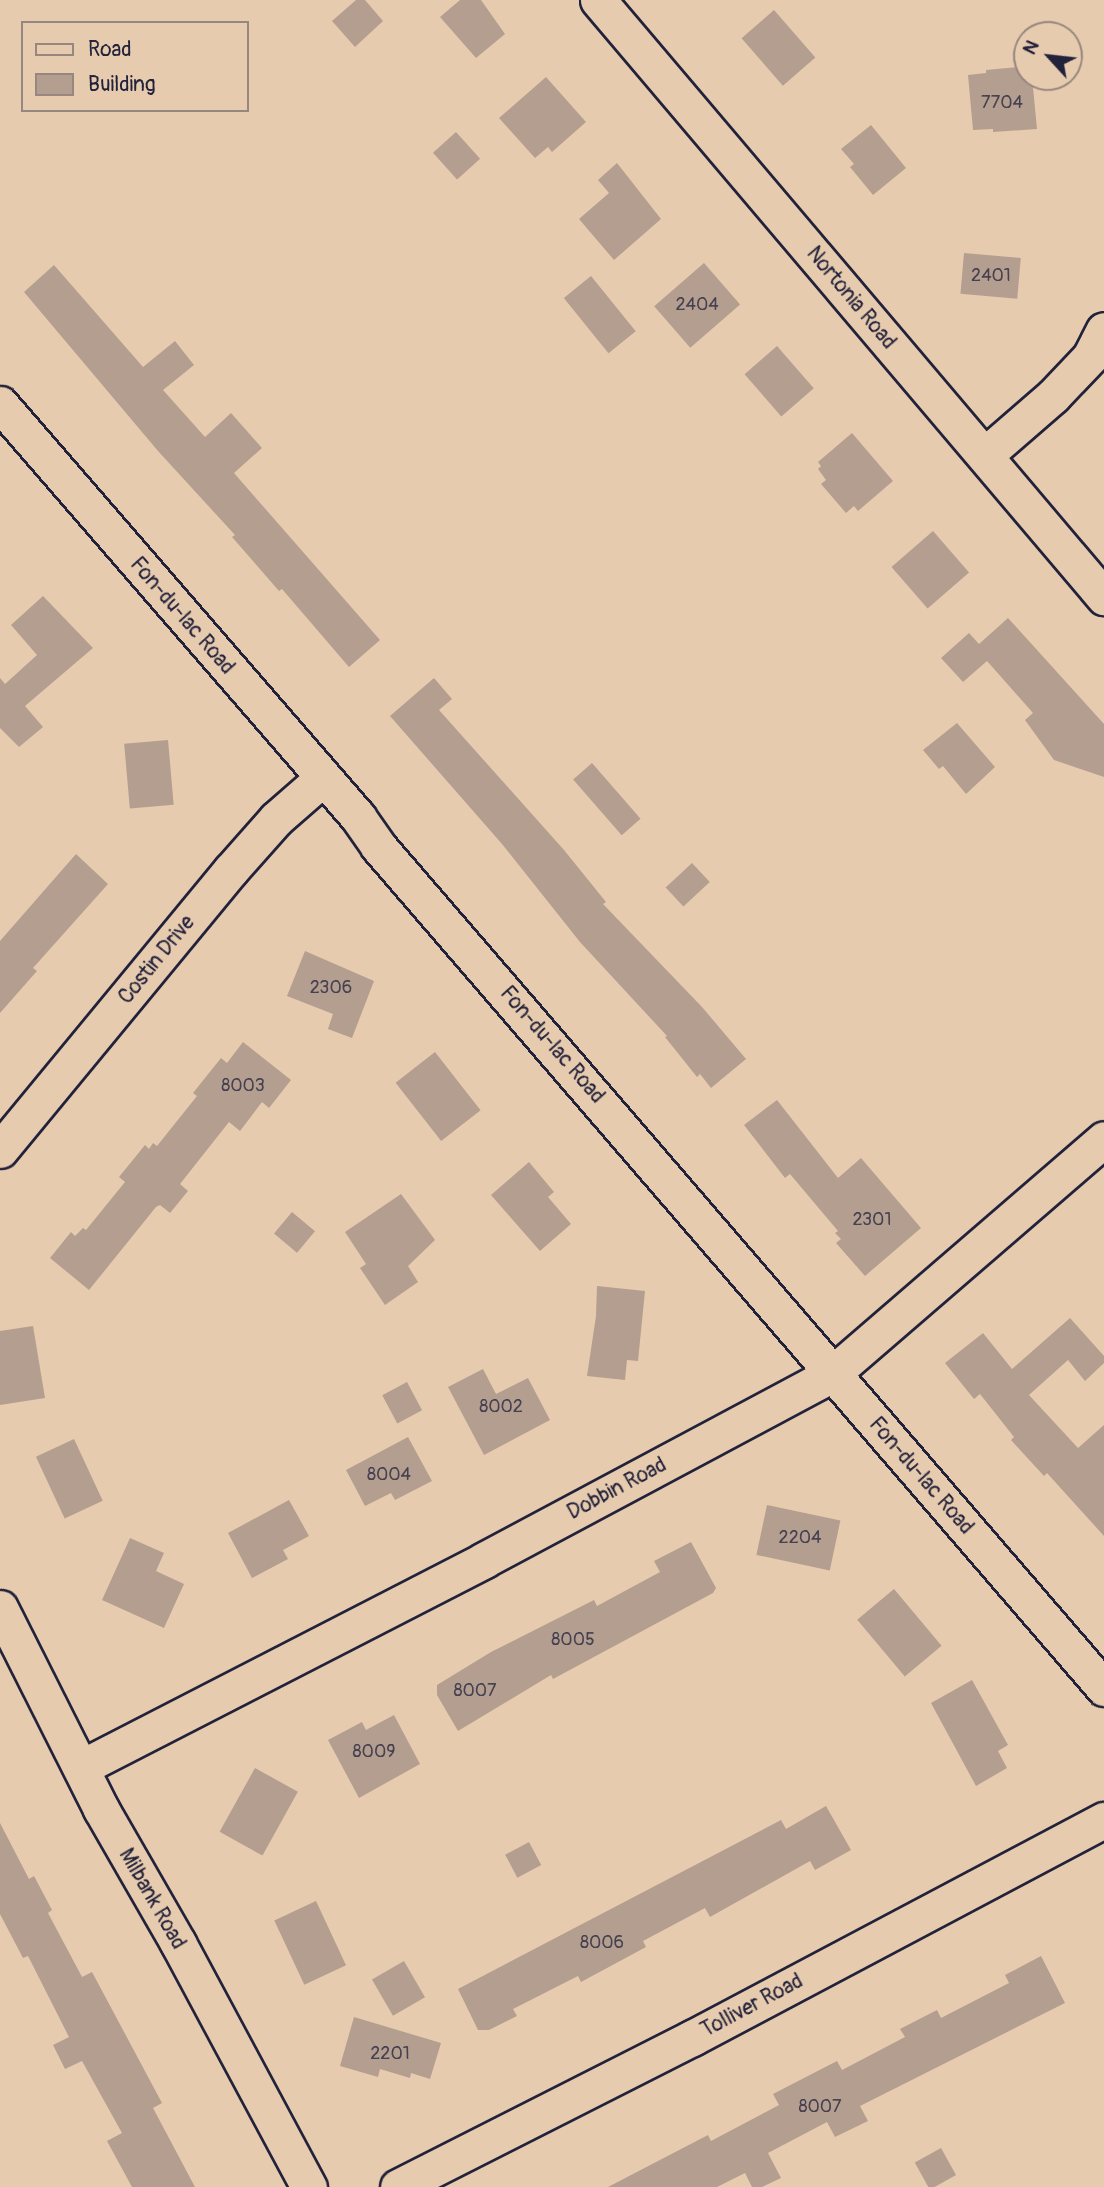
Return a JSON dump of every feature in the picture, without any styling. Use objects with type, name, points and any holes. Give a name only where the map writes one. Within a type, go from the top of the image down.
[{"type":"street","name":"Nortonia Road","points":[[598,0],[1104,597]]},
{"type":"street","points":[[985,455],[1053,396],[1090,357],[1104,330]]},
{"type":"street","name":"Fon-du-lac Road","points":[[0,404],[1104,1688]]},
{"type":"street","name":"Costin Drive","points":[[0,1150],[230,871],[276,819],[323,778]]},
{"type":"street","name":"Dobbin Road","points":[[82,1767],[484,1560],[832,1374],[1104,1139]]},
{"type":"street","name":"Milbank Road","points":[[0,1608],[101,1809],[178,1943],[309,2187]]},
{"type":"street","name":"Tolliver Road","points":[[398,2187],[704,2032],[1104,1820]]},
{"type":"building","points":[[356,0],[365,0],[383,21],[355,47],[332,21]]},
{"type":"building","points":[[460,0],[481,0],[505,34],[476,58],[440,17]]},
{"type":"building","points":[[774,10],[815,58],[783,86],[742,38]]},
{"type":"building","points":[[1013,67],[1013,91],[1033,91],[1037,129],[993,132],[993,129],[973,130],[968,75],[986,73],[986,70]]},
{"type":"building","points":[[546,77],[586,122],[552,152],[548,147],[535,158],[499,118]]},
{"type":"building","points":[[871,125],[906,168],[873,195],[850,167],[854,164],[841,149]]},
{"type":"building","points":[[456,132],[480,159],[457,179],[433,153]]},
{"type":"building","points":[[617,163],[661,219],[614,260],[579,219],[609,193],[598,180]]},
{"type":"building","points":[[964,253],[1021,258],[1017,299],[960,294]]},
{"type":"building","points":[[704,263],[740,305],[690,348],[654,306]]},
{"type":"building","points":[[54,265],[143,367],[175,341],[194,365],[163,390],[205,437],[231,413],[262,448],[234,473],[380,640],[349,667],[282,589],[279,591],[232,537],[235,535],[158,451],[24,292]]},
{"type":"building","points":[[591,276],[636,331],[608,353],[564,298]]},
{"type":"building","points":[[777,346],[814,388],[781,416],[745,374]]},
{"type":"building","points":[[852,433],[893,481],[858,511],[854,506],[846,513],[821,484],[826,480],[818,469],[821,466],[818,462]]},
{"type":"building","points":[[933,531],[969,573],[928,609],[891,567]]},
{"type":"building","points":[[43,596],[93,648],[25,706],[43,727],[19,747],[0,728],[0,678],[5,684],[37,655],[11,625]]},
{"type":"building","points":[[1008,618],[1104,724],[1104,777],[1054,760],[1025,720],[1033,713],[987,661],[963,682],[941,658],[969,633],[979,644]]},
{"type":"building","points":[[434,678],[452,699],[439,710],[564,850],[606,902],[603,904],[702,1007],[746,1059],[711,1088],[700,1074],[697,1077],[665,1037],[667,1036],[580,942],[502,844],[390,716]]},
{"type":"building","points":[[957,723],[995,767],[966,794],[943,766],[939,769],[923,750]]},
{"type":"building","points":[[168,740],[174,805],[130,809],[124,744]]},
{"type":"building","points":[[592,763],[641,819],[622,835],[573,779]]},
{"type":"building","points":[[76,854],[108,884],[33,968],[37,971],[0,1013],[0,941]]},
{"type":"building","points":[[692,863],[710,882],[683,907],[666,888]]},
{"type":"building","points":[[305,951],[374,981],[352,1038],[328,1029],[333,1014],[287,996]]},
{"type":"building","points":[[243,1042],[291,1080],[269,1108],[262,1102],[240,1131],[229,1122],[180,1184],[188,1191],[170,1213],[160,1205],[156,1207],[89,1290],[50,1258],[71,1232],[75,1236],[83,1228],[86,1230],[125,1182],[119,1177],[145,1145],[149,1149],[153,1143],[157,1146],[197,1096],[193,1093],[221,1058],[227,1063]]},
{"type":"building","points":[[435,1052],[481,1110],[441,1141],[396,1083]]},
{"type":"building","points":[[777,1100],[838,1178],[861,1158],[921,1228],[865,1276],[836,1243],[841,1239],[835,1233],[838,1231],[790,1174],[785,1178],[744,1125]]},
{"type":"building","points":[[529,1162],[554,1192],[548,1197],[571,1224],[540,1251],[491,1195]]},
{"type":"building","points":[[401,1194],[435,1240],[408,1266],[418,1282],[385,1305],[360,1268],[366,1264],[345,1232]]},
{"type":"building","points":[[292,1212],[315,1231],[297,1253],[274,1233]]},
{"type":"building","points":[[597,1286],[645,1291],[638,1361],[627,1360],[625,1380],[587,1376],[596,1316]]},
{"type":"building","points":[[1070,1318],[1104,1356],[1104,1363],[1085,1381],[1068,1360],[1029,1395],[1078,1448],[1104,1425],[1104,1536],[1047,1473],[1044,1476],[1011,1440],[1014,1437],[980,1394],[974,1399],[945,1363],[983,1333],[1012,1369]]},
{"type":"building","points":[[33,1326],[45,1398],[0,1405],[0,1331]]},
{"type":"building","points":[[483,1369],[496,1394],[528,1378],[550,1420],[484,1455],[448,1387]]},
{"type":"building","points":[[407,1382],[422,1410],[397,1423],[382,1395]]},
{"type":"building","points":[[408,1437],[432,1481],[395,1500],[391,1493],[365,1506],[346,1470]]},
{"type":"building","points":[[74,1439],[103,1501],[65,1518],[36,1457]]},
{"type":"building","points":[[289,1500],[309,1536],[283,1550],[288,1559],[252,1578],[228,1533]]},
{"type":"building","points":[[767,1505],[840,1521],[830,1570],[756,1555]]},
{"type":"building","points":[[130,1538],[164,1553],[156,1571],[184,1584],[164,1628],[102,1600]]},
{"type":"building","points":[[691,1542],[716,1588],[713,1593],[553,1679],[551,1675],[458,1731],[437,1695],[437,1685],[491,1652],[594,1600],[597,1606],[660,1572],[654,1561]]},
{"type":"building","points":[[894,1589],[942,1646],[905,1677],[857,1620]]},
{"type":"building","points":[[972,1680],[1008,1745],[998,1751],[1007,1768],[976,1786],[931,1703]]},
{"type":"building","points":[[394,1715],[420,1764],[359,1798],[328,1740],[362,1722],[366,1730]]},
{"type":"building","points":[[255,1768],[298,1792],[262,1856],[220,1832]]},
{"type":"building","points":[[826,1806],[851,1850],[815,1870],[810,1861],[710,1917],[705,1908],[643,1941],[646,1947],[581,1982],[578,1976],[513,2009],[517,2016],[489,2030],[478,2030],[458,1989],[781,1820],[786,1829]]},
{"type":"building","points":[[0,1823],[29,1879],[34,1876],[52,1910],[48,1913],[82,1977],[92,1972],[162,2103],[153,2108],[195,2187],[132,2187],[107,2141],[122,2133],[82,2061],[65,2069],[53,2045],[69,2037],[28,1956],[23,1958],[0,1914]]},
{"type":"building","points":[[529,1842],[541,1865],[517,1878],[505,1855]]},
{"type":"building","points":[[316,1901],[346,1965],[304,1985],[274,1920]]},
{"type":"building","points":[[1041,1956],[1065,2003],[860,2106],[868,2121],[835,2137],[827,2122],[768,2153],[781,2178],[762,2187],[752,2187],[745,2173],[717,2187],[608,2187],[708,2135],[711,2141],[779,2105],[773,2094],[837,2061],[842,2070],[905,2037],[900,2029],[937,2010],[941,2018],[1009,1983],[1005,1975]]},
{"type":"building","points":[[404,1961],[425,1997],[393,2016],[372,1979]]},
{"type":"building","points":[[354,2017],[441,2043],[430,2079],[411,2073],[410,2078],[380,2069],[378,2077],[340,2066]]},
{"type":"building","points":[[941,2148],[956,2175],[935,2187],[928,2187],[915,2163]]}]
